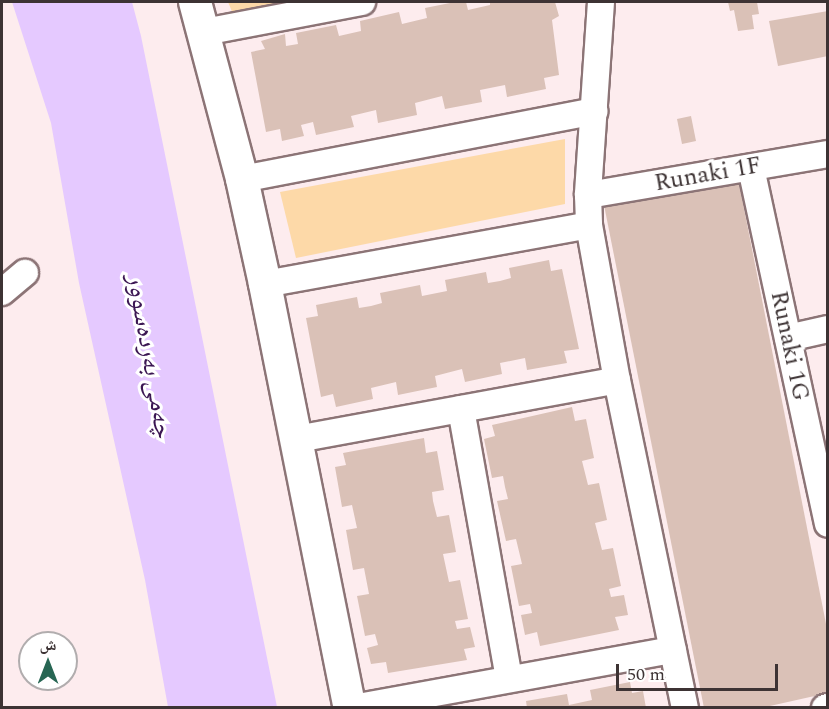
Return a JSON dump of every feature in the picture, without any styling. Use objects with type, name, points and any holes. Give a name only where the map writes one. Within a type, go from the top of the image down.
[{"type":"street","points":[[195,2],[242,179],[351,708],[673,650]]},
{"type":"street","points":[[204,32],[362,2]]},
{"type":"street","points":[[601,2],[588,195],[589,225],[617,380],[685,708]]},
{"type":"street","points":[[242,179],[595,111]]},
{"type":"street","name":"Runaki 1F","points":[[588,195],[828,153]]},
{"type":"street","name":"Runaki 1G","points":[[750,168],[828,524]]},
{"type":"street","points":[[265,284],[589,225]]},
{"type":"street","points":[[2,292],[25,273]]},
{"type":"street","points":[[788,338],[828,329]]},
{"type":"street","points":[[297,439],[617,380]]},
{"type":"street","points":[[460,410],[509,679]]},
{"type":"shaded area","points":[[228,2],[296,2],[233,14]]},
{"type":"shaded area","points":[[565,139],[565,204],[296,258],[280,192]]},
{"type":"water","name":"چەمی بەردەسوور","points":[[12,2],[132,2],[141,36],[277,707],[168,707],[145,580],[79,283],[51,123]]},
{"type":"building","points":[[466,2],[468,10],[490,5],[490,2],[555,2],[559,16],[552,20],[559,75],[544,78],[546,89],[507,97],[505,85],[480,90],[482,102],[445,109],[442,96],[415,103],[417,115],[378,123],[376,110],[351,116],[354,127],[316,135],[313,122],[301,125],[304,136],[282,141],[280,129],[266,132],[251,52],[265,49],[261,41],[285,34],[286,46],[298,44],[296,33],[336,25],[339,36],[361,31],[360,21],[399,12],[402,24],[427,18],[425,8]]},
{"type":"building","points":[[728,2],[757,2],[759,14],[752,15],[754,29],[738,31],[734,10],[730,11]]},
{"type":"building","points":[[828,11],[828,56],[778,66],[769,21]]},
{"type":"building","points":[[691,116],[696,141],[682,144],[677,119]]},
{"type":"building","points":[[737,173],[828,634],[828,693],[761,708],[704,708],[603,200]]},
{"type":"building","points":[[549,260],[551,271],[562,269],[579,349],[564,351],[567,363],[527,370],[525,358],[500,363],[502,374],[465,382],[462,369],[435,376],[437,387],[398,395],[396,382],[371,388],[373,399],[336,407],[333,394],[321,397],[306,318],[318,316],[316,305],[357,297],[359,308],[371,306],[382,303],[380,293],[420,285],[422,296],[447,291],[445,280],[486,272],[488,283],[500,281],[511,278],[509,268]]},
{"type":"building","points":[[572,407],[575,421],[586,419],[594,458],[582,461],[588,485],[599,483],[607,520],[595,523],[602,550],[613,548],[621,586],[609,589],[611,597],[624,595],[628,615],[615,617],[619,630],[540,646],[537,632],[525,635],[521,615],[532,613],[530,604],[519,606],[511,566],[522,564],[516,539],[506,541],[497,501],[508,499],[503,476],[492,478],[484,439],[495,436],[492,425]]},
{"type":"building","points":[[424,438],[426,453],[437,451],[444,490],[432,492],[433,501],[437,517],[449,515],[456,552],[443,554],[449,582],[460,580],[468,619],[455,621],[457,629],[470,627],[475,647],[464,649],[467,660],[388,673],[386,662],[371,664],[367,648],[378,645],[375,634],[365,636],[357,596],[369,594],[364,568],[353,570],[346,530],[357,528],[352,505],[342,507],[335,467],[346,465],[343,453]]},
{"type":"building","points":[[630,682],[632,693],[643,691],[646,708],[527,708],[526,701],[567,694],[569,705],[592,700],[590,690]]}]
